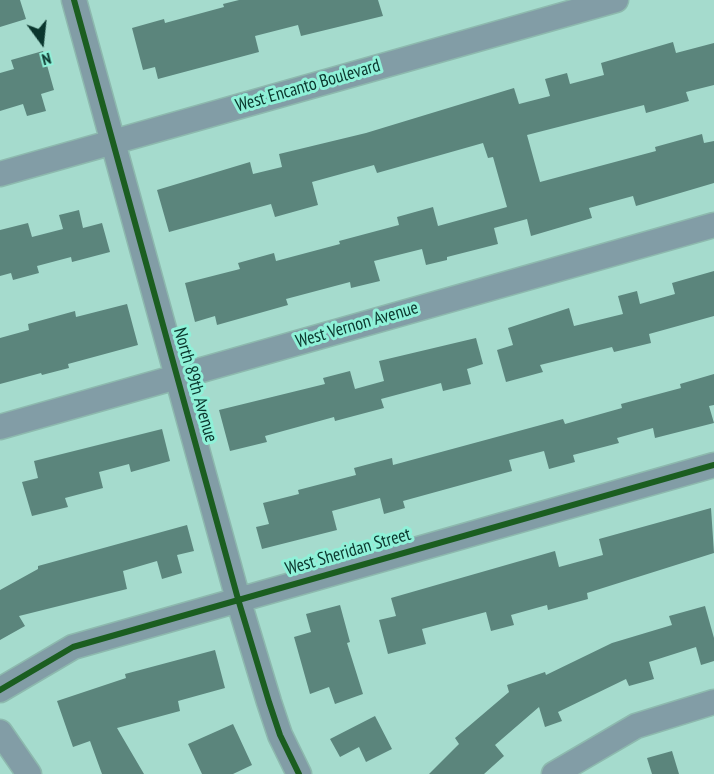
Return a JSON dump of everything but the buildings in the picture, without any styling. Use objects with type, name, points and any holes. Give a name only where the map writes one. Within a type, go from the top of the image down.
[{"type":"street","name":"North 89th Avenue","points":[[74,0],[238,599],[280,735],[299,774]]},
{"type":"street","name":"West Encanto Boulevard","points":[[0,174],[616,0]]},
{"type":"street","name":"West Vernon Avenue","points":[[0,427],[714,225]]},
{"type":"street","name":"West Sheridan Street","points":[[0,690],[73,647],[714,465]]},
{"type":"street","points":[[554,774],[636,726],[714,702]]},
{"type":"street","points":[[0,732],[29,774]]},
{"type":"cycle path","points":[[74,0],[238,599],[280,735],[299,774]]},
{"type":"cycle path","points":[[0,690],[73,647],[714,465]]}]
